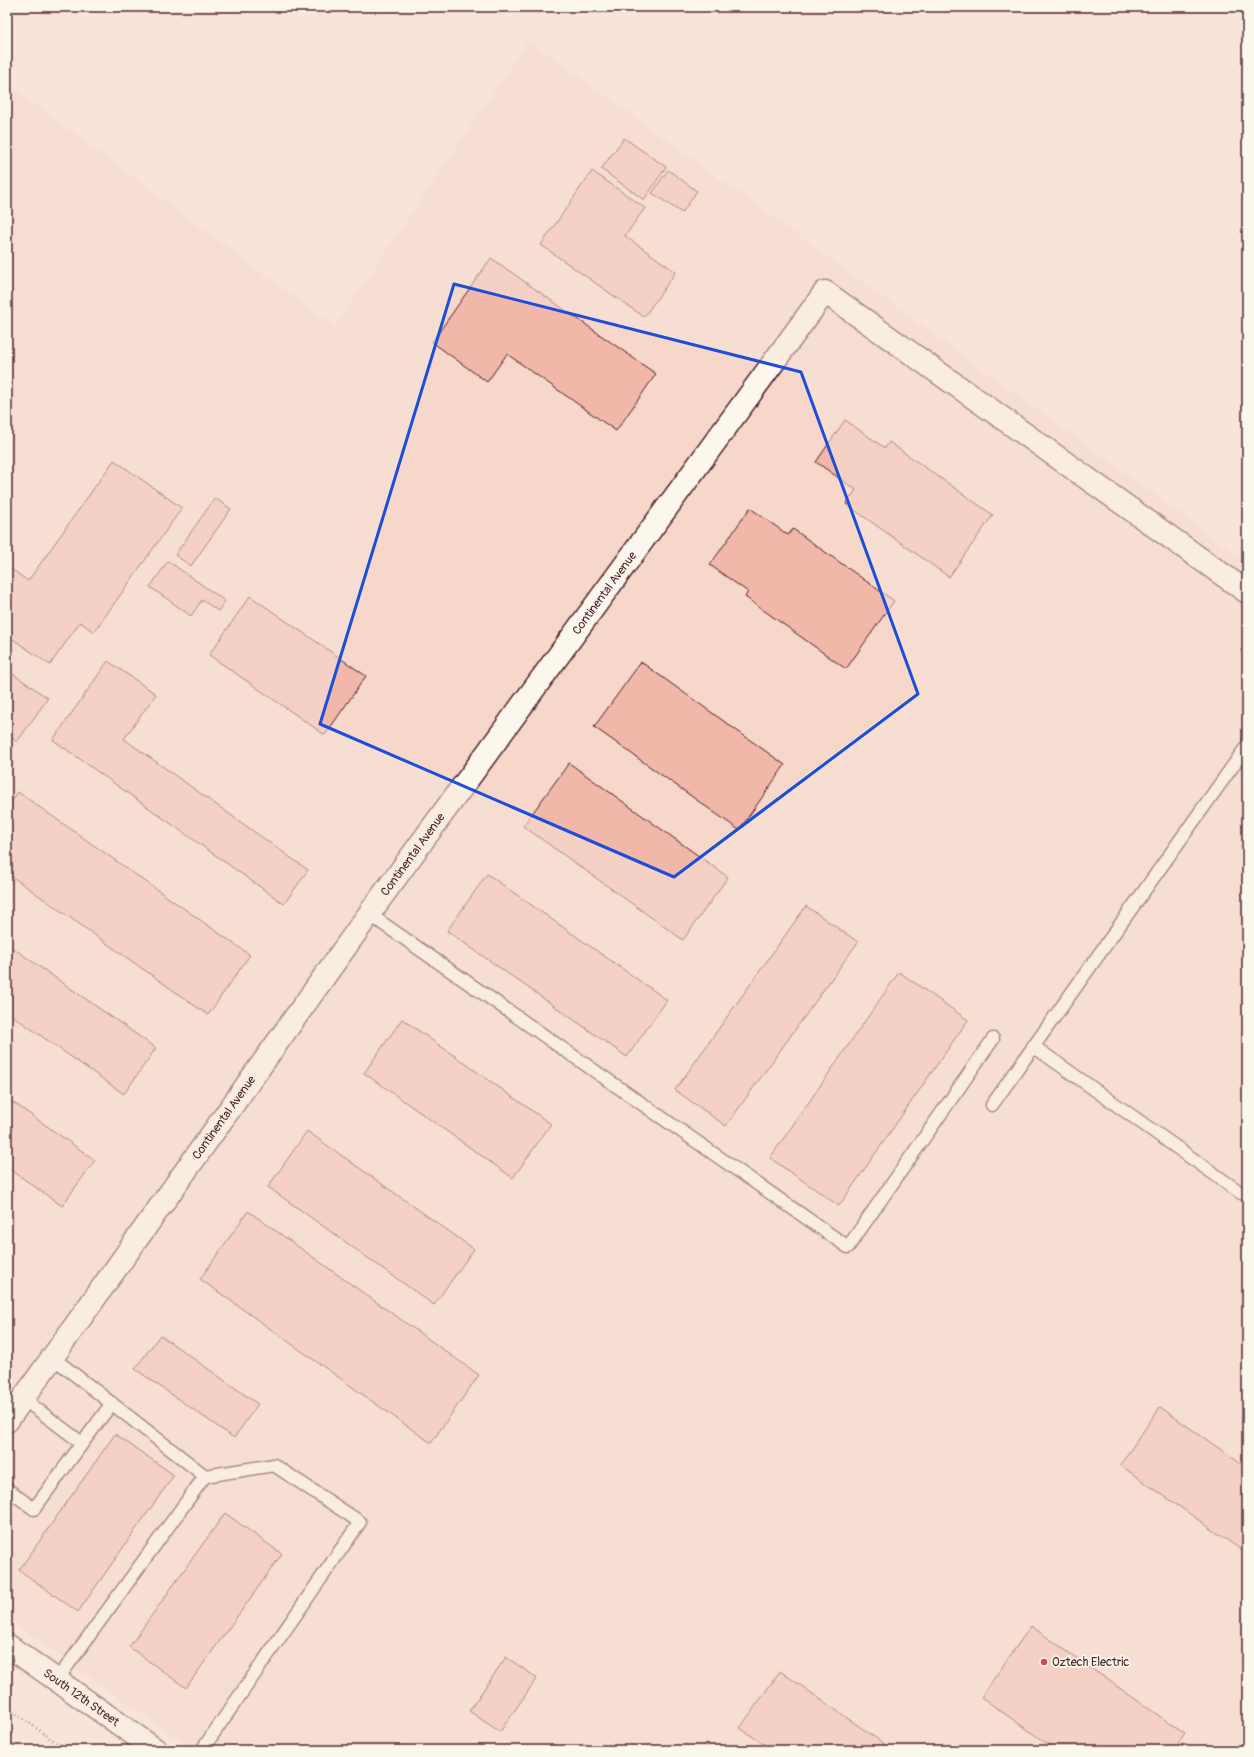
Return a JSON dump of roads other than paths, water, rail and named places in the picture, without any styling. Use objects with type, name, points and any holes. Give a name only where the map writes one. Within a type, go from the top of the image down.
[{"type":"street","name":"Continental Avenue","points":[[7,1421],[369,914],[825,292],[1247,592]]},
{"type":"street","name":"South 12th Street","points":[[7,1645],[156,1750]]},
{"type":"lane","points":[[992,1105],[1247,746]]},
{"type":"lane","points":[[369,914],[848,1247],[993,1039]]},
{"type":"lane","points":[[1034,1046],[1241,1193]]},
{"type":"lane","points":[[52,1357],[205,1476]]},
{"type":"lane","points":[[22,1398],[82,1443]]},
{"type":"lane","points":[[7,1489],[34,1509],[112,1403]]},
{"type":"lane","points":[[57,1680],[205,1476],[274,1465],[360,1522],[202,1750]]},
{"type":"place","name":"Oztech Electric","points":[[1044,1662]]}]
